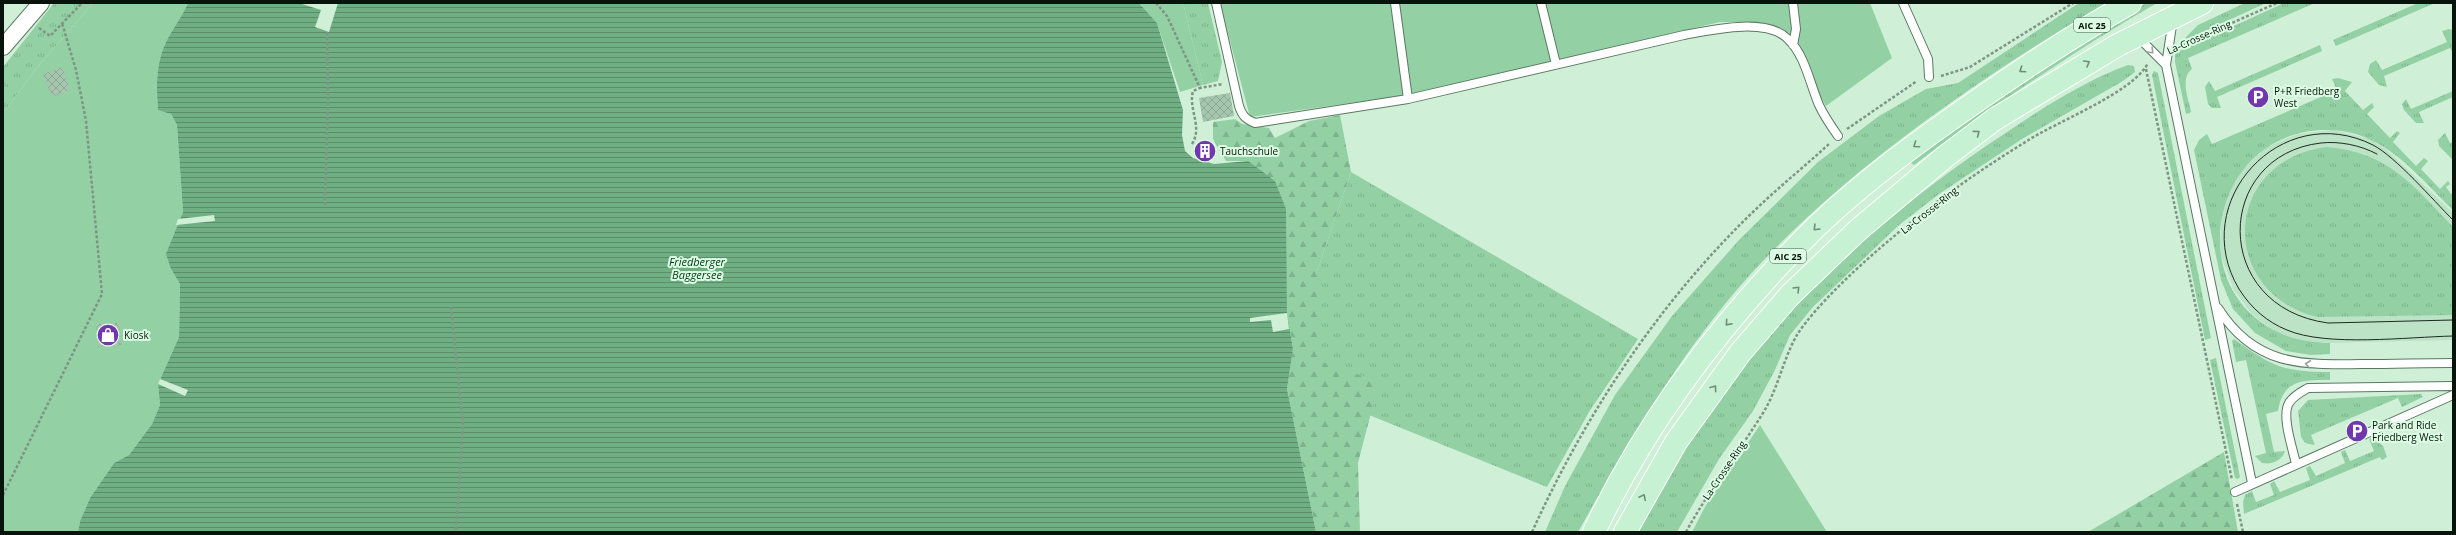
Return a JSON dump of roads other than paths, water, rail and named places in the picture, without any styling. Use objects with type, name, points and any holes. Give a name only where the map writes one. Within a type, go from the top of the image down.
[{"type":"main road","name":"AIC 25","points":[[1594,532],[1630,463],[1689,372],[1760,285],[1818,225],[1908,150],[2011,77],[2091,25],[2130,3]]},
{"type":"main road","name":"AIC 25","points":[[1625,532],[1676,442],[1716,386],[1765,323],[1830,256],[1913,184],[1995,119],[2072,71],[2136,36],[2202,3]]},
{"type":"street","points":[[3,47],[29,19],[41,3]]},
{"type":"lane","points":[[1216,3],[1239,106],[1242,114],[1247,120],[1255,123],[1408,99],[1716,28],[1739,27],[1762,29],[1787,37],[1794,45],[1803,62],[1820,106],[1838,136]]},
{"type":"lane","points":[[1395,3],[1408,99]]},
{"type":"lane","points":[[1542,3],[1556,64]]},
{"type":"lane","points":[[1793,3],[1796,29],[1794,45]]},
{"type":"lane","points":[[1903,3],[1928,59],[1929,77]]},
{"type":"lane","points":[[2173,18],[2166,65],[2252,483]]},
{"type":"lane","points":[[2136,36],[2166,65]]},
{"type":"lane","points":[[2214,302],[2227,323],[2242,337],[2262,351],[2287,362],[2315,365],[2453,363]]},
{"type":"lane","points":[[2296,464],[2286,415],[2289,403],[2297,394],[2308,388],[2453,386]]},
{"type":"lane","points":[[2235,492],[2252,483],[2453,395]]},
{"type":"water","name":"Friedberger Baggersee","points":[[188,3],[1139,3],[1157,23],[1183,110],[1182,135],[1185,151],[1193,158],[1214,164],[1248,161],[1275,181],[1286,209],[1287,313],[1293,349],[1287,389],[1316,532],[78,532],[80,521],[90,498],[114,463],[129,455],[152,424],[160,405],[158,384],[179,337],[180,284],[171,269],[166,254],[183,212],[177,125],[171,114],[158,110],[157,83],[160,58],[166,42]]},
{"type":"tram line","points":[[2453,220],[2403,169],[2382,151],[2373,145],[2339,134],[2306,136],[2276,147],[2252,167],[2234,193],[2225,223],[2226,256],[2239,289],[2260,314],[2280,327],[2303,335],[2345,340],[2453,336]]},
{"type":"tram line","points":[[2377,154],[2364,148],[2349,144],[2321,143],[2286,154],[2260,174],[2245,201],[2240,232],[2246,262],[2262,290],[2289,311],[2328,323],[2453,320]]},
{"type":"place","name":"P+R Friedberg West","points":[[2258,97]]},
{"type":"place","name":"Tauchschule","points":[[1205,151]]},
{"type":"place","name":"Kiosk","points":[[108,335]]},
{"type":"place","name":"Park and Ride Friedberg West","points":[[2357,431]]}]
